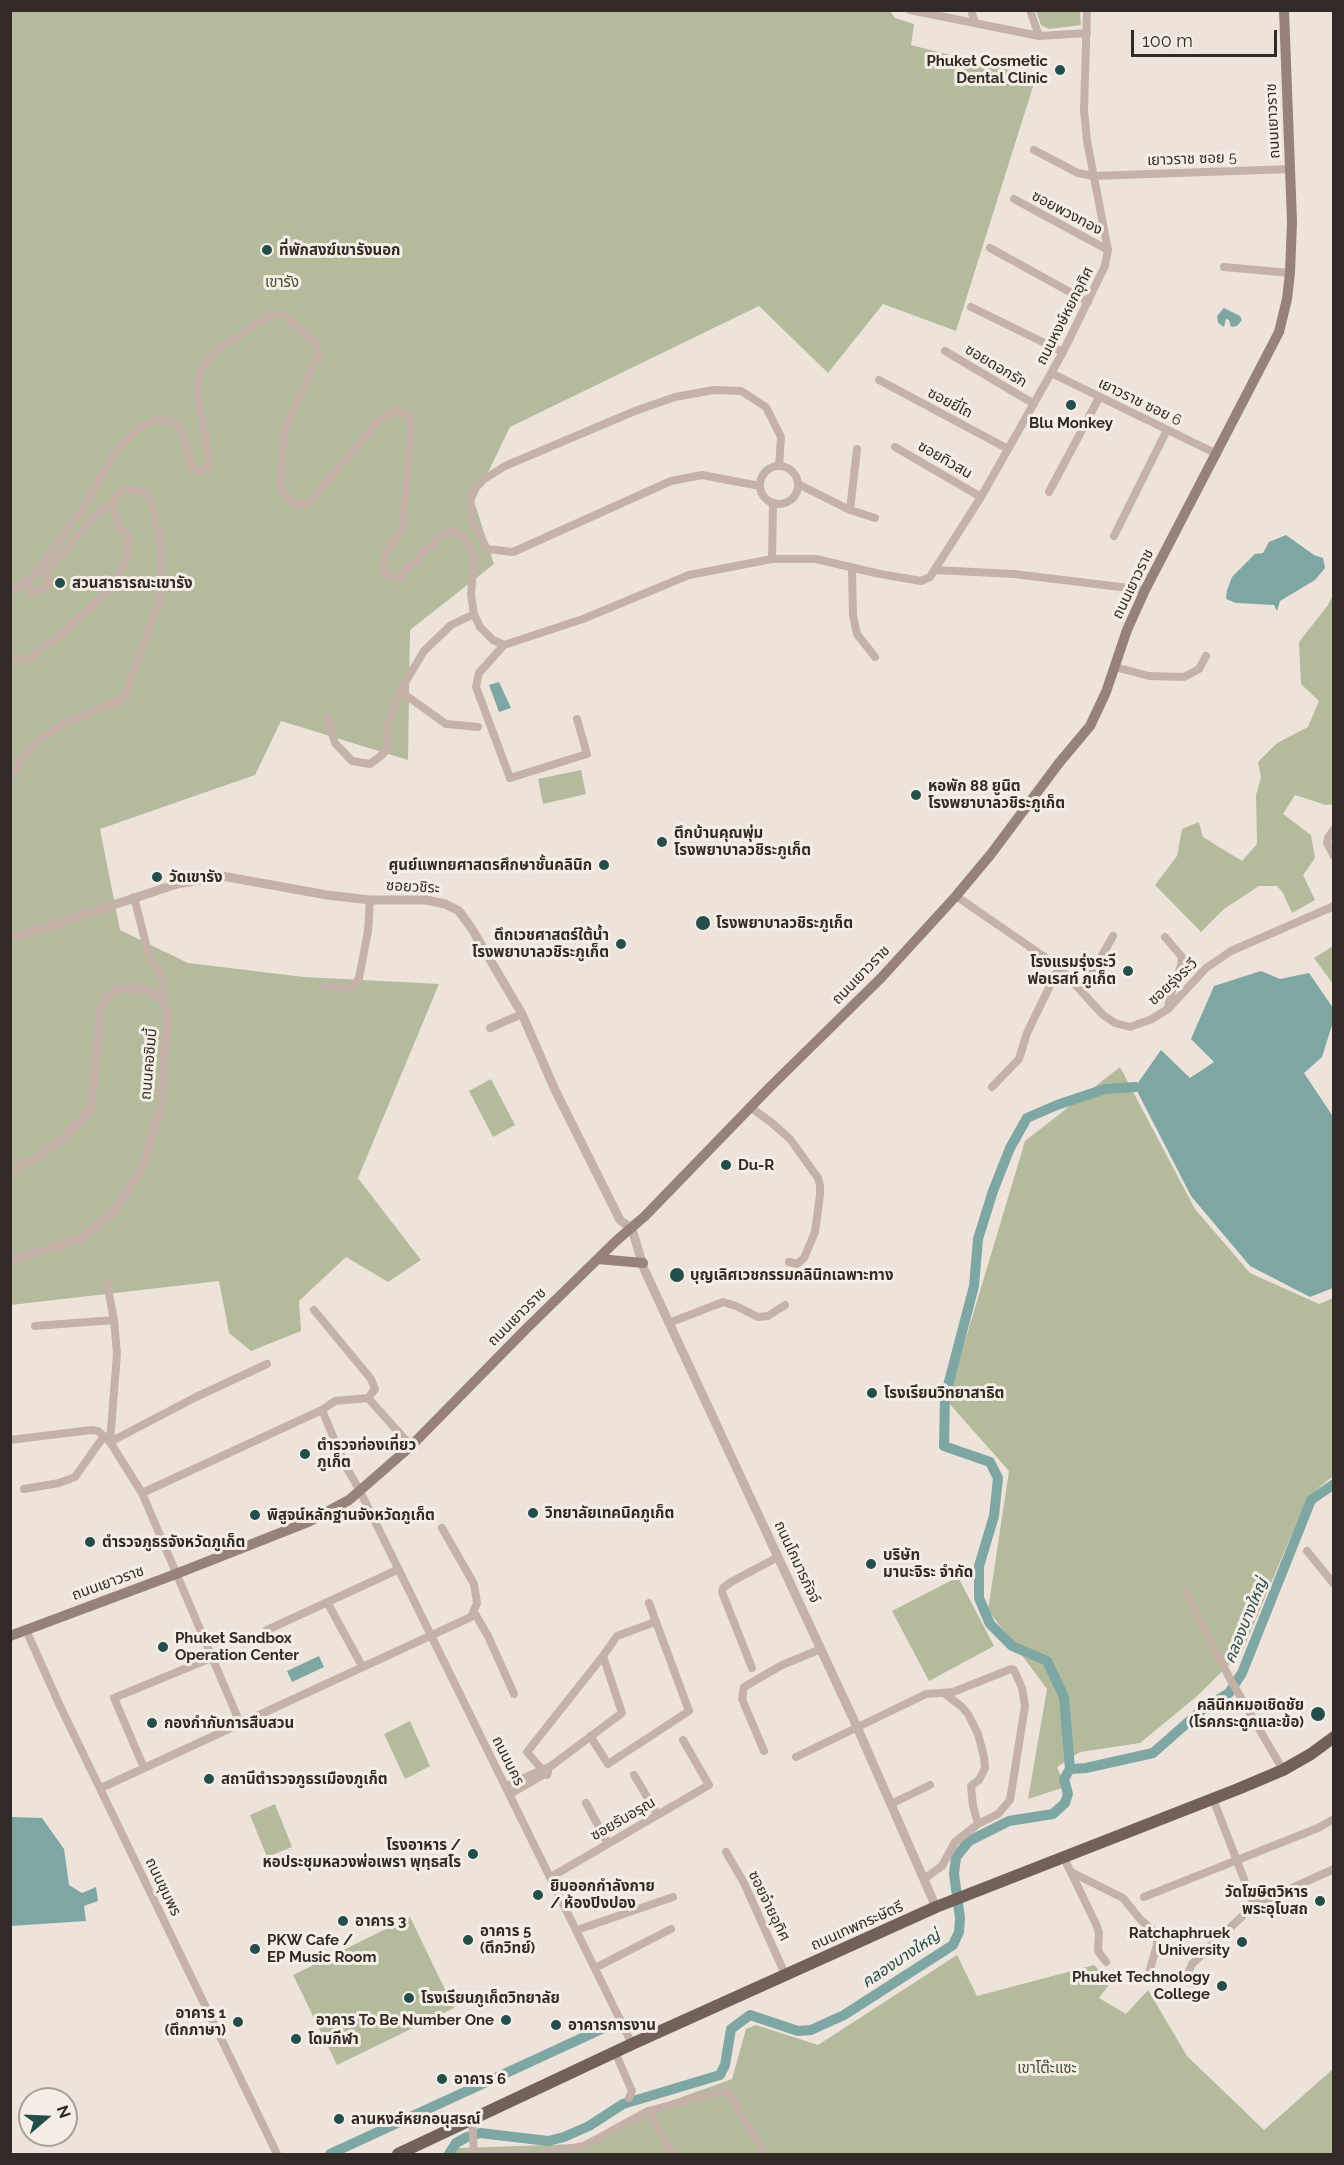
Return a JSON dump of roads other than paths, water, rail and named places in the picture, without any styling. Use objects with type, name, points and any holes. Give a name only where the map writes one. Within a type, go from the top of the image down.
[{"type":"main road","name":"ถนนเยาวราช","points":[[10,1636],[176,1574],[323,1515],[349,1500],[411,1446],[513,1341],[632,1228],[881,978],[991,854],[1059,763],[1090,726],[1145,590],[1278,332],[1287,299],[1290,273],[1291,169],[1284,10]]},
{"type":"main road","points":[[598,1259],[643,1263]]},
{"type":"main road","name":"ถนนเทพกระษัตรี","points":[[398,2154],[472,2122],[632,2044],[952,1900],[1283,1770],[1334,1737]]},
{"type":"street","points":[[910,10],[1039,36],[1087,33]]},
{"type":"street","points":[[971,10],[975,23]]},
{"type":"street","points":[[1030,10],[1039,36]]},
{"type":"street","name":"ถนนหงษ์หยกอุทิศ","points":[[935,570],[981,497],[1052,373],[1105,267],[1108,250],[1093,176],[1084,110],[1087,10]]},
{"type":"street","points":[[1034,150],[1078,174],[1093,176]]},
{"type":"street","name":"เยาวราช ซอย 5","points":[[1093,176],[1291,169]]},
{"type":"street","name":"ซอยพวงทอง","points":[[1014,199],[1108,250]]},
{"type":"street","points":[[990,248],[1088,302]]},
{"type":"street","points":[[1224,267],[1290,273]]},
{"type":"street","points":[[971,307],[1063,352]]},
{"type":"street","points":[[27,580],[30,592],[47,586],[48,577],[45,565],[85,505],[115,452],[138,428],[158,420],[174,422],[181,430],[192,467],[200,472],[208,467],[209,456],[197,394],[205,364],[215,351],[272,314],[283,315],[313,340],[318,356],[285,429],[280,487],[294,504],[307,505],[376,423],[395,410],[408,416],[411,424],[403,527],[385,555],[384,567],[389,577],[397,579],[439,537],[450,531],[461,535],[470,546],[474,559],[471,596],[474,614],[480,627],[493,640],[504,645]]},
{"type":"street","name":"ซอยดอกรัก","points":[[945,351],[1034,404]]},
{"type":"street","name":"เยาวราช ซอย 6","points":[[1052,373],[1217,454]]},
{"type":"street","name":"ซอยยี่โถ","points":[[879,380],[1008,449]]},
{"type":"street","points":[[760,486],[702,475],[671,481],[513,552],[487,549],[472,520],[470,494],[483,480],[506,466],[635,411],[675,397],[714,390],[741,391],[766,407],[781,436],[779,466]]},
{"type":"street","points":[[1049,492],[1099,398]]},
{"type":"street","points":[[1114,536],[1167,430]]},
{"type":"street","name":"ซอยทิวสน","points":[[895,447],[981,497]]},
{"type":"street","points":[[850,510],[856,449]]},
{"type":"street","points":[[779,466],[790,469],[795,474],[798,484],[795,495],[785,504],[773,504],[763,496],[760,486],[764,473],[779,466]]},
{"type":"street","points":[[798,484],[850,510],[875,518]]},
{"type":"street","points":[[10,592],[66,549],[93,517],[112,503],[121,491],[128,488],[146,492],[161,542],[163,559],[161,595],[124,698],[61,725],[34,744],[10,775]]},
{"type":"street","points":[[112,503],[114,518]]},
{"type":"street","points":[[772,559],[773,504]]},
{"type":"street","points":[[10,656],[23,660],[31,657],[63,633],[108,591],[124,565],[129,542],[128,534],[118,526],[108,510],[102,510]]},
{"type":"street","points":[[577,719],[587,754],[510,777],[476,687],[479,674],[504,645],[583,618],[689,575],[772,559],[816,559],[852,569],[921,581],[930,577],[935,570],[1014,574],[1145,590]]},
{"type":"street","points":[[852,569],[853,616],[857,634],[875,657]]},
{"type":"street","points":[[327,718],[335,743],[352,761],[370,764],[388,747],[387,727],[400,691],[424,651],[452,624],[474,614]]},
{"type":"street","points":[[1115,667],[1149,676],[1184,677],[1199,669],[1206,656]]},
{"type":"street","points":[[400,691],[446,724],[478,727]]},
{"type":"street","points":[[1334,829],[1327,843],[1334,856]]},
{"type":"street","name":"ซอยวชิระ","points":[[10,939],[177,884],[222,876],[327,896],[370,900],[426,900],[445,904],[459,911],[472,929],[522,1014],[555,1090],[620,1220],[632,1228]]},
{"type":"street","name":"ซอยรุ่งระวี","points":[[956,896],[1059,967],[1103,1016],[1115,1023],[1130,1027],[1152,1019],[1168,1009],[1206,968],[1232,951],[1334,906]]},
{"type":"street","points":[[134,897],[148,952],[162,979],[163,1001]]},
{"type":"street","points":[[325,986],[349,988],[356,985],[368,931],[370,900]]},
{"type":"street","points":[[992,1087],[1020,1059],[1027,1033],[1059,967],[1071,965],[1090,970],[1095,968],[1113,936]]},
{"type":"street","points":[[1165,936],[1182,957],[1168,1009]]},
{"type":"street","points":[[10,1170],[38,1157],[67,1136],[91,1107],[101,1009],[106,996],[116,990],[142,988],[163,1001]]},
{"type":"street","name":"ถนนคอซิมบี้","points":[[10,1261],[82,1238],[114,1212],[144,1164],[161,1105],[168,1014],[163,1001]]},
{"type":"street","points":[[490,1028],[522,1014]]},
{"type":"street","points":[[750,1107],[790,1139],[818,1178],[820,1185],[815,1232],[804,1258],[797,1264],[789,1262]]},
{"type":"street","name":"ถนนโกมารภัจจ์","points":[[632,1228],[643,1263],[669,1323],[857,1727],[936,1907]]},
{"type":"street","points":[[107,1283],[117,1354],[107,1439]]},
{"type":"street","points":[[669,1323],[723,1302],[758,1317],[768,1316],[785,1305]]},
{"type":"street","points":[[142,1493],[322,1410],[335,1401],[368,1398],[375,1389],[371,1379],[314,1310]]},
{"type":"street","points":[[35,1326],[114,1320]]},
{"type":"street","points":[[24,1489],[59,1483],[75,1477],[107,1439],[267,1364]]},
{"type":"street","points":[[368,1398],[411,1446]]},
{"type":"street","name":"ถนนนคร","points":[[322,1410],[345,1465],[360,1491],[632,2044]]},
{"type":"street","points":[[10,1440],[91,1430],[107,1439],[142,1493],[240,1723]]},
{"type":"street","points":[[100,1788],[471,1617],[477,1603],[474,1584],[442,1528]]},
{"type":"street","points":[[1307,1551],[1334,1584]]},
{"type":"street","points":[[752,1668],[722,1592],[723,1588],[731,1582],[778,1557]]},
{"type":"street","points":[[267,1630],[397,1570]]},
{"type":"street","points":[[1185,1589],[1232,1682],[1283,1770]]},
{"type":"street","points":[[327,1602],[362,1666]]},
{"type":"street","points":[[590,1736],[608,1764],[689,1711],[649,1603]]},
{"type":"street","points":[[474,1612],[488,1636],[514,1694]]},
{"type":"street","points":[[544,1772],[527,1752],[617,1636],[655,1622]]},
{"type":"street","name":"ถนนชุมพร","points":[[26,1630],[60,1706],[277,2154]]},
{"type":"street","points":[[764,1751],[742,1699],[744,1687],[782,1665],[821,1650]]},
{"type":"street","points":[[510,1794],[544,1772],[622,1713],[603,1656]]},
{"type":"street","points":[[144,1768],[114,1698],[211,1658]]},
{"type":"street","points":[[796,1757],[926,1694],[944,1693],[963,1688],[1011,1669],[1015,1672],[1022,1688],[1024,1718],[1010,1800],[998,1814],[978,1824],[955,1842],[942,1866],[924,1879]]},
{"type":"street","points":[[944,1693],[968,1714],[978,1734],[984,1757],[985,1767],[979,1779],[971,1786],[978,1824]]},
{"type":"street","name":"ซอยรับอรุณ","points":[[551,1877],[709,1785],[683,1740]]},
{"type":"street","points":[[506,1786],[544,1772]]},
{"type":"street","points":[[634,1775],[658,1815]]},
{"type":"street","points":[[891,1804],[930,1785]]},
{"type":"street","points":[[1213,1799],[1254,1905]]},
{"type":"street","points":[[586,1803],[608,1844]]},
{"type":"street","points":[[1144,1897],[1334,1819]]},
{"type":"street","name":"ซอยจ๋ายอุทิศ","points":[[726,1852],[744,1883],[785,1974]]},
{"type":"street","points":[[1063,1856],[1096,1924],[1099,1932],[1098,1951],[1106,1962]]},
{"type":"street","points":[[1195,1984],[1188,1973],[1192,1964],[1254,1905],[1334,1869]]},
{"type":"street","points":[[1073,1873],[1123,1898],[1140,1919],[1155,1932],[1157,1945],[1147,1980]]},
{"type":"street","points":[[577,1930],[673,1897]]},
{"type":"street","points":[[595,1968],[671,1929]]},
{"type":"street","points":[[615,2052],[632,2091],[629,2098]]},
{"type":"street","points":[[541,2154],[584,2146],[636,2114],[727,2090],[765,2154]]},
{"type":"street","points":[[648,2111],[673,2154]]},
{"type":"street","points":[[472,2122],[474,2153],[528,2154]]},
{"type":"water","points":[[1224,308],[1240,316],[1242,320],[1237,326],[1231,327],[1229,320],[1226,319],[1224,327],[1218,323],[1217,316]]},
{"type":"water","points":[[1286,535],[1314,555],[1323,558],[1325,568],[1315,580],[1280,601],[1277,611],[1274,605],[1236,603],[1226,599],[1232,577],[1255,554],[1263,553],[1269,542]]},
{"type":"water","points":[[499,682],[511,708],[499,712],[489,685]]},
{"type":"water","points":[[1261,971],[1280,979],[1309,973],[1333,1008],[1333,1022],[1322,1057],[1304,1073],[1334,1118],[1333,1288],[1310,1297],[1250,1266],[1191,1196],[1135,1087],[1161,1050],[1190,1078],[1214,1062],[1191,1039],[1214,986]]},
{"type":"water","points":[[319,1656],[324,1667],[292,1682],[287,1671]]},
{"type":"water","points":[[11,1817],[42,1818],[64,1849],[69,1885],[82,1893],[96,1887],[98,1901],[84,1906],[86,1921],[11,1926]]},
{"type":"waterway","points":[[1070,1769],[1064,1697],[1047,1661],[1012,1646],[990,1624],[979,1598],[979,1566],[994,1516],[998,1478],[990,1462],[944,1446],[945,1397],[974,1286],[978,1239],[1010,1148],[1027,1118],[1105,1089],[1135,1087]]},
{"type":"waterway","name":"คลองบางใหญ่","points":[[449,2154],[456,2143],[480,2133],[548,2141],[564,2137],[589,2126],[623,2104],[720,2075],[725,2065],[731,2029],[750,2015],[798,2031],[811,2030],[844,2015],[953,1945],[959,1932],[960,1918],[954,1874],[956,1857],[969,1841],[1009,1821],[1053,1814],[1065,1803],[1068,1794],[1064,1779],[1070,1769],[1086,1768],[1153,1753],[1203,1709],[1229,1693],[1242,1673],[1311,1500],[1334,1484]]},
{"type":"waterway","points":[[330,2154],[606,2027]]},
{"type":"place","name":"Phuket Cosmetic Dental Clinic","points":[[1060,70]]},
{"type":"place","name":"ที่พักสงฆ์เขารังนอก","points":[[267,250]]},
{"type":"place","name":"Blu Monkey","points":[[1071,405]]},
{"type":"place","name":"สวนสาธารณะเขารัง","points":[[60,583]]},
{"type":"place","name":"หอพัก 88 ยูนิต โรงพยาบาลวชิระภูเก็ต","points":[[916,795]]},
{"type":"place","name":"ตึกบ้านคุณพุ่ม โรงพยาบาลวชิระภูเก็ต","points":[[662,842]]},
{"type":"place","name":"ศูนย์แพทยศาสตรศึกษาชั้นคลินิก","points":[[604,865]]},
{"type":"place","name":"วัดเขารัง","points":[[157,877]]},
{"type":"place","name":"โรงพยาบาลวชิระภูเก็ต","points":[[703,923]]},
{"type":"place","name":"ตึกเวชศาสตร์ใต้น้ำ โรงพยาบาลวชิระภูเก็ต","points":[[621,944]]},
{"type":"place","name":"โรงแรมรุ่งระวี ฟอเรสท์ ภูเก็ต","points":[[1128,971]]},
{"type":"place","name":"Du-R","points":[[726,1165]]},
{"type":"place","name":"บุญเลิศเวชกรรมคลินิกเฉพาะทาง","points":[[677,1275]]},
{"type":"place","name":"โรงเรียนวิทยาสาธิต","points":[[872,1393]]},
{"type":"place","name":"ตำรวจท่องเที่ยว ภูเก็ต","points":[[305,1454]]},
{"type":"place","name":"วิทยาลัยเทคนิคภูเก็ต","points":[[533,1513]]},
{"type":"place","name":"พิสูจน์หลักฐานจังหวัดภูเก็ต","points":[[255,1515]]},
{"type":"place","name":"ตำรวจภูธรจังหวัดภูเก็ต","points":[[90,1542]]},
{"type":"place","name":"บริษัท มานะจิระ จำกัด","points":[[871,1564]]},
{"type":"place","name":"Phuket Sandbox Operation Center","points":[[163,1647]]},
{"type":"place","name":"คลินิกหมอเชิดชัย (โรคกระดูกและข้อ)","points":[[1318,1714]]},
{"type":"place","name":"กองกำกับการสืบสวน","points":[[152,1723]]},
{"type":"place","name":"สถานีตำรวจภูธรเมืองภูเก็ต","points":[[209,1779]]},
{"type":"place","name":"โรงอาหาร / หอประชุมหลวงพ่อเพรา พุทฺธสโร","points":[[473,1854]]},
{"type":"place","name":"ยิมออกกำลังกาย / ห้องปิงปอง","points":[[538,1895]]},
{"type":"place","name":"วัดโฆษิตวิหาร พระอุโบสถ","points":[[1320,1901]]},
{"type":"place","name":"อาคาร 3","points":[[343,1921]]},
{"type":"place","name":"อาคาร 5 (ตึกวิทย์)","points":[[468,1940]]},
{"type":"place","name":"Ratchaphruek University","points":[[1242,1942]]},
{"type":"place","name":"PKW Cafe / EP Music Room","points":[[255,1949]]},
{"type":"place","name":"Phuket Technology College","points":[[1222,1986]]},
{"type":"place","name":"โรงเรียนภูเก็ตวิทยาลัย","points":[[409,1998]]},
{"type":"place","name":"อาคาร To Be Number One","points":[[506,2020]]},
{"type":"place","name":"อาคาร 1 (ตึกภาษา)","points":[[238,2022]]},
{"type":"place","name":"อาคารการงาน","points":[[556,2025]]},
{"type":"place","name":"โดมกีฬา","points":[[296,2039]]},
{"type":"place","name":"อาคาร 6","points":[[442,2079]]},
{"type":"place","name":"ลานหงส์หยกอนุสรณ์","points":[[339,2119]]},
{"type":"park label","name":"เขารัง","points":[[282,282]]},
{"type":"park label","name":"เขาโต๊ะแซะ","points":[[1047,2068]]}]
